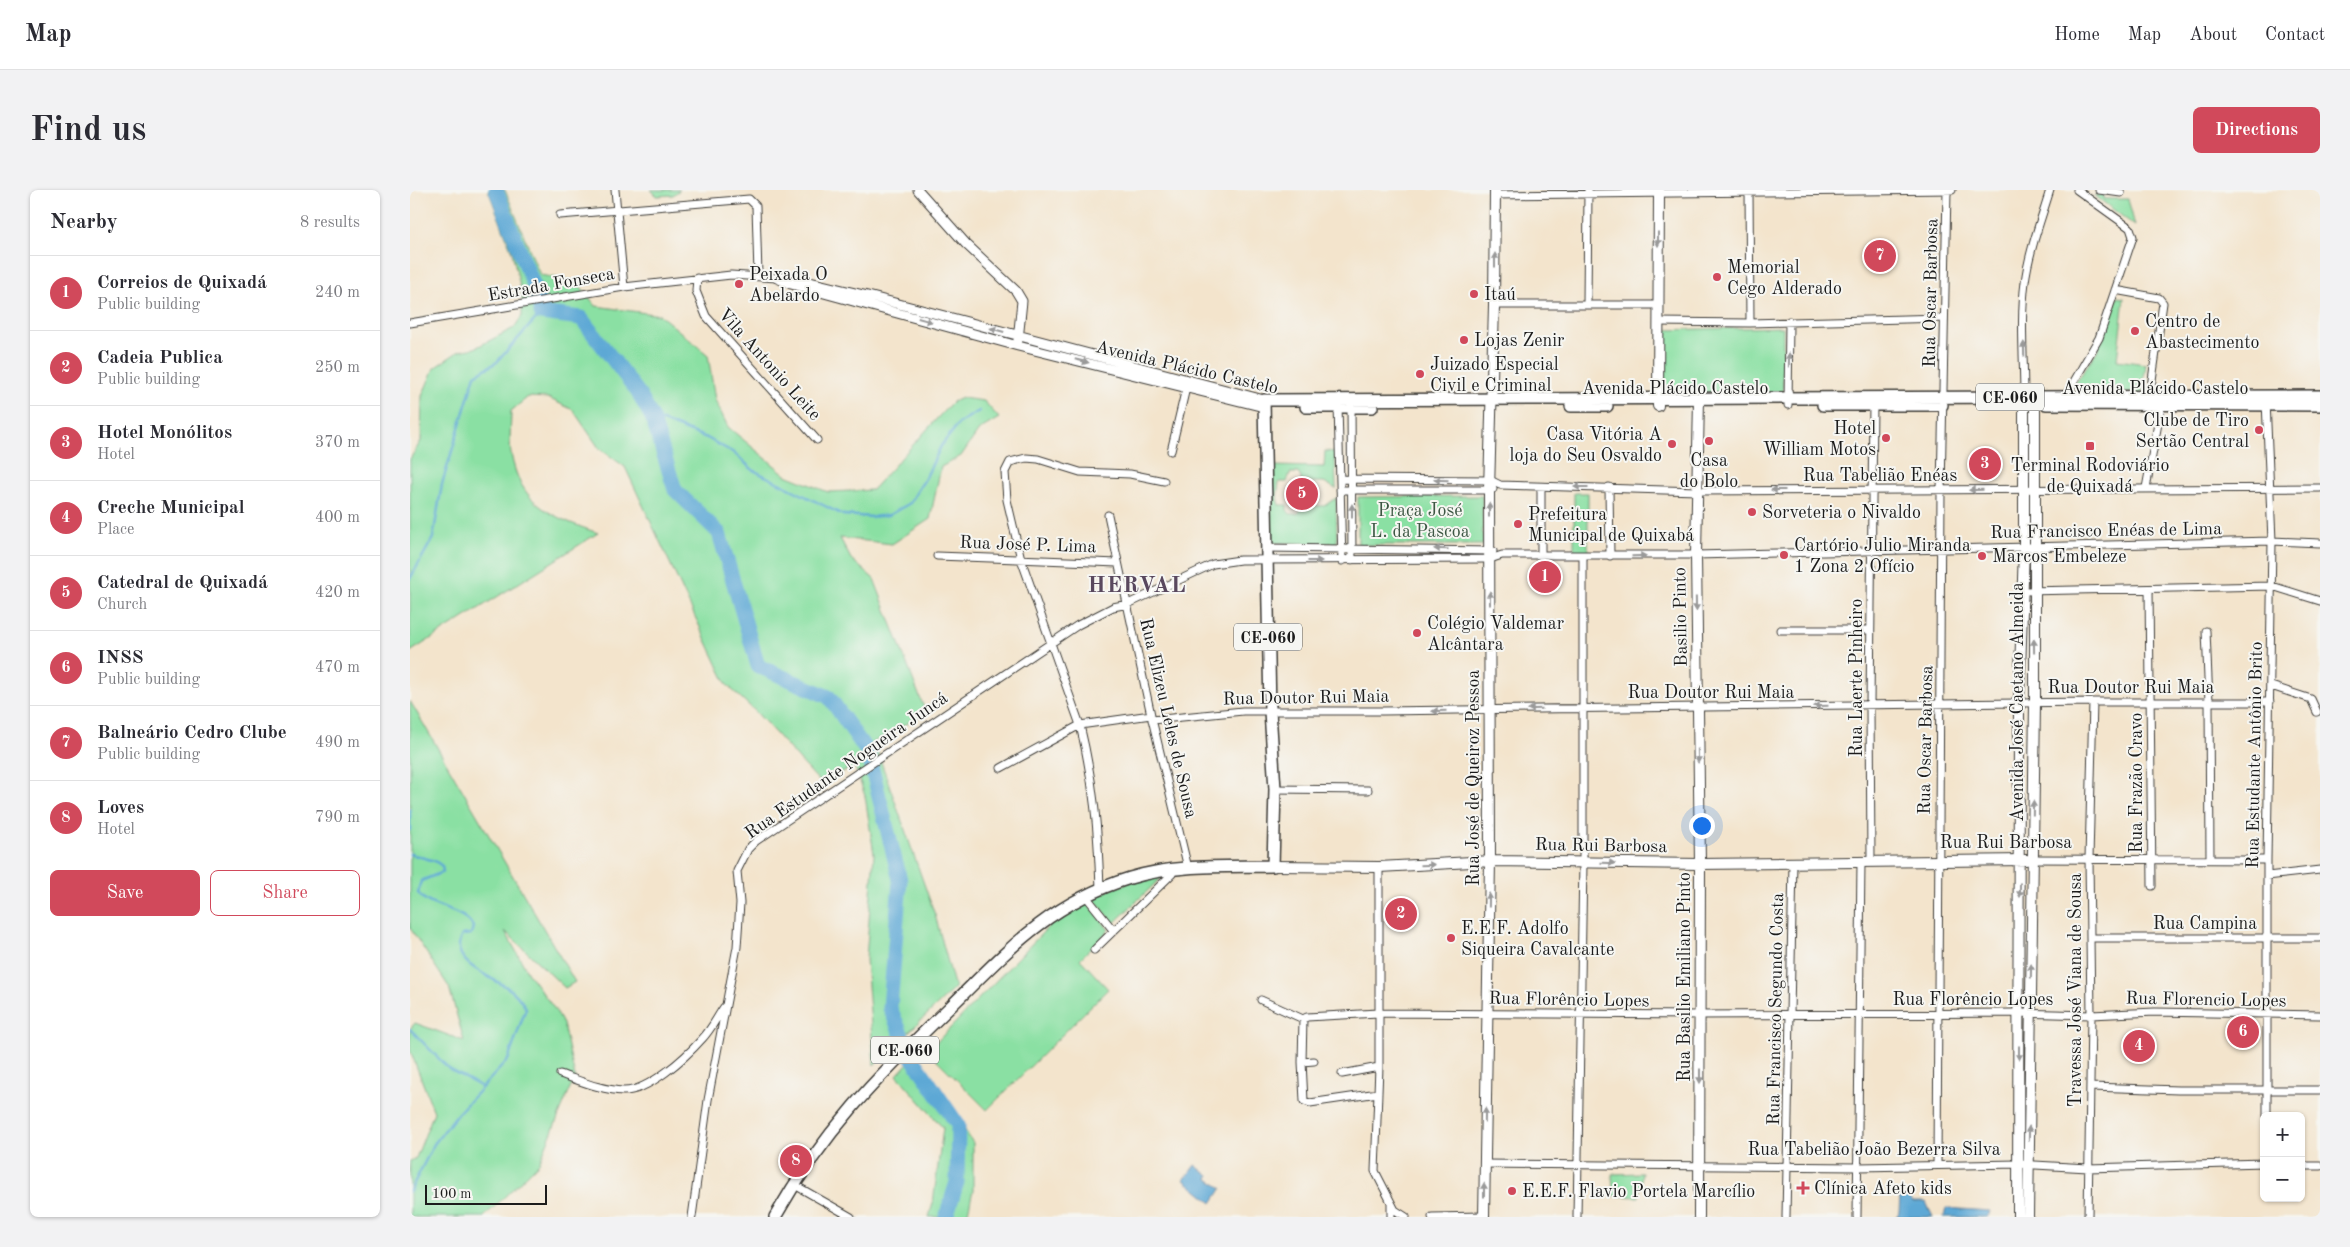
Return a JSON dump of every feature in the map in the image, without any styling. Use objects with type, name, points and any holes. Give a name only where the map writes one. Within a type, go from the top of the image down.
[{"type":"main road","points":[[1658,402],[1659,192]]},
{"type":"main road","name":"Rua José de Queiroz Pessoa","points":[[1484,1216],[1490,861],[1488,710],[1489,485],[1495,193]]},
{"type":"main road","name":"Avenida Plácido Castelo","points":[[2303,401],[2320,396]]},
{"type":"main road","name":"Avenida Plácido Castelo","points":[[2030,401],[2065,397],[2149,401]]},
{"type":"main road","name":"Avenida José Caetano Almeida","points":[[2018,1217],[2023,1164],[2030,1013],[2035,703],[2034,591],[2029,547],[2030,401]]},
{"type":"main road","name":"Avenida Plácido Castelo","points":[[1264,403],[2303,401],[2320,405]]},
{"type":"main road","name":"Basilio Pinto","points":[[1698,708],[1696,555],[1699,402]]},
{"type":"main road","name":"CE-060","points":[[1264,403],[1270,711],[1275,789],[1272,866]]},
{"type":"main road","name":"Avenida José Caetano Almeida","points":[[2028,1217],[2023,1164],[2019,1013],[2019,703],[2022,591],[2029,547]]},
{"type":"main road","name":"Rua Basilio Emiliano Pinto","points":[[1698,708],[1700,864],[1699,1217]]},
{"type":"main road","name":"Rua Rui Barbosa","points":[[794,1184],[836,1125],[883,1072],[1012,946],[1062,906],[1085,895],[1131,878],[1188,868],[1272,866],[1379,867],[1490,861],[1700,864],[2032,860]]},
{"type":"main road","name":"CE-060","points":[[775,1217],[794,1184]]},
{"type":"street","points":[[615,190],[624,287]]},
{"type":"street","points":[[918,190],[966,244],[1016,291],[1022,301],[1018,341]]},
{"type":"street","name":"Rua Oscar Barbosa","points":[[1937,1165],[1941,490],[1947,190]]},
{"type":"street","points":[[1495,193],[1952,190]]},
{"type":"street","points":[[2030,401],[2023,306],[2025,281],[2031,250],[2050,190]]},
{"type":"street","points":[[2065,397],[2092,351],[2132,243],[2133,232],[2077,190]]},
{"type":"street","points":[[2099,190],[2121,193]]},
{"type":"street","points":[[1749,191],[1750,323]]},
{"type":"street","points":[[1587,305],[1588,192]]},
{"type":"street","points":[[560,215],[741,198],[753,201],[757,213],[758,275]]},
{"type":"street","name":"Avenida Plácido Castelo","points":[[697,278],[758,275],[777,278],[791,284],[900,309],[952,328],[1018,341],[1264,403]]},
{"type":"street","name":"Estrada Fonseca","points":[[410,323],[624,287],[697,278]]},
{"type":"street","name":"Vila Antonio Leite","points":[[697,278],[696,291],[706,316],[818,440]]},
{"type":"street","points":[[2115,290],[2159,298],[2163,304],[2149,401]]},
{"type":"street","points":[[1494,305],[1658,305]]},
{"type":"street","name":"Avenida Plácido Castelo","points":[[900,309],[954,319],[1018,341]]},
{"type":"street","points":[[1658,322],[1750,323],[1944,318]]},
{"type":"street","points":[[952,328],[954,319]]},
{"type":"street","points":[[1788,401],[1789,322]]},
{"type":"street","name":"Avenida Plácido Castelo","points":[[1123,368],[1186,388],[1208,390]]},
{"type":"street","points":[[1171,451],[1186,388]]},
{"type":"street","points":[[2146,488],[2162,401]]},
{"type":"street","name":"Rua Estudante Antônio Brito","points":[[2266,401],[2272,542],[2267,860],[2267,1112]]},
{"type":"street","name":"Rua Laerte Pinheiro","points":[[1857,1217],[1870,706],[1873,402]]},
{"type":"street","points":[[1338,404],[1342,560]]},
{"type":"street","points":[[1351,404],[1352,560]]},
{"type":"street","points":[[1100,889],[1098,822],[1092,778],[1080,725],[1021,559],[1010,519],[1005,478],[1006,468],[1010,462],[1016,460],[1038,459],[1080,472],[1130,474],[1164,481]]},
{"type":"street","points":[[1340,479],[1489,485]]},
{"type":"street","points":[[1340,490],[1489,485]]},
{"type":"street","name":"Rua Tabelião Enéas","points":[[1489,485],[1697,490],[2320,488]]},
{"type":"street","points":[[1541,487],[1541,556]]},
{"type":"street","points":[[1609,487],[1610,556]]},
{"type":"street","name":"Rua Elizeu Leles de Sousa","points":[[1108,515],[1152,718],[1188,868]]},
{"type":"street","name":"Rua Francisco Enéas de Lima","points":[[1490,554],[1541,556],[1696,555],[2272,542],[2320,543]]},
{"type":"street","points":[[1266,548],[1352,548],[1490,554]]},
{"type":"street","name":"Rua Estudante Nogueira Juncá","points":[[692,1217],[708,1100],[737,947],[740,922],[737,871],[748,849],[756,841],[1051,642],[1113,607],[1128,604],[1213,564],[1240,560],[1352,560],[1490,554]]},
{"type":"street","name":"Rua José P. Lima","points":[[937,556],[1118,563]]},
{"type":"street","points":[[1577,1217],[1583,863],[1583,556]]},
{"type":"street","points":[[2022,591],[2272,586],[2320,601]]},
{"type":"street","name":"Rua Frazão Cravo","points":[[2149,589],[2152,886]]},
{"type":"street","points":[[1780,630],[1870,630]]},
{"type":"street","points":[[2206,631],[2209,702],[2210,860]]},
{"type":"street","points":[[2271,686],[2310,699],[2317,712]]},
{"type":"street","name":"Rua Doutor Rui Maia","points":[[1002,768],[1080,725],[1229,712],[2093,702],[2270,702]]},
{"type":"street","name":"Travessa José Viana de Sousa","points":[[2088,1217],[2091,1087],[2089,859],[2093,702]]},
{"type":"street","points":[[1275,789],[1368,790]]},
{"type":"street","name":"Rua Rui Barbosa","points":[[2032,860],[2267,860]]},
{"type":"street","name":"Rua Francisco Segundo Costa","points":[[1786,1217],[1793,862]]},
{"type":"street","points":[[1379,867],[1379,1067],[1375,1171],[1391,1203],[1399,1214],[1406,1217]]},
{"type":"street","points":[[1094,950],[1174,870]]},
{"type":"street","points":[[2267,876],[2320,870]]},
{"type":"street","points":[[1085,895],[1113,930]]},
{"type":"street","name":"Rua Campina","points":[[2090,938],[2320,938]]},
{"type":"street","points":[[1261,1000],[1303,1019],[1303,1099],[1307,1103],[1378,1094]]},
{"type":"street","points":[[560,1074],[602,1089],[626,1092],[643,1087],[672,1068],[704,1038],[727,1002]]},
{"type":"street","name":"Rua Florencio Lopes","points":[[2091,1015],[2155,1012],[2320,1015]]},
{"type":"street","name":"Rua Florêncio Lopes","points":[[1303,1019],[1307,1017],[1378,1013],[1861,1015],[2030,1013],[2091,1015]]},
{"type":"street","points":[[1302,1062],[1314,1061]]},
{"type":"street","points":[[1342,1074],[1379,1067]]},
{"type":"street","points":[[2091,1087],[2178,1090],[2320,1090]]},
{"type":"street","name":"Rua Tabelião João Bezerra Silva","points":[[1484,1164],[1859,1167],[2023,1164],[2088,1168],[2260,1163]]},
{"type":"street","points":[[2305,1166],[2320,1166]]},
{"type":"street","points":[[794,1184],[851,1217]]},
{"type":"street","points":[[1391,1203],[1391,1217]]},
{"type":"street","points":[[1432,1217],[1484,1216]]},
{"type":"green space","points":[[488,190],[505,190],[540,275],[576,281],[596,306],[660,315],[708,355],[715,400],[728,427],[786,475],[828,492],[872,490],[952,402],[962,398],[984,401],[999,418],[979,430],[961,456],[941,467],[930,519],[892,544],[840,538],[851,559],[874,579],[926,713],[874,742],[935,915],[955,988],[874,1065],[866,959],[874,854],[865,796],[855,767],[819,781],[755,711],[727,685],[625,467],[599,448],[573,410],[548,398],[528,397],[511,411],[511,453],[515,471],[522,486],[541,507],[553,515],[598,533],[410,652],[410,459],[421,441],[422,396],[434,368],[459,351],[475,348],[514,328],[522,316],[522,295],[512,252]]},
{"type":"green space","points":[[651,190],[680,190],[673,195],[657,196]]},
{"type":"green space","points":[[2104,194],[2104,199],[2128,199],[2135,226],[2094,195]]},
{"type":"green space","points":[[2118,297],[2124,298],[2117,360],[2146,364],[2142,393],[2075,393],[2075,384],[2097,351]]},
{"type":"green space","points":[[1783,327],[1783,394],[1661,394],[1661,330]]},
{"type":"green space","points":[[1325,451],[1335,452],[1336,489],[1324,482],[1301,482],[1298,473],[1290,473],[1287,482],[1279,482],[1277,498],[1279,505],[1287,505],[1287,510],[1290,514],[1297,514],[1301,510],[1301,505],[1324,506],[1336,498],[1337,543],[1271,543],[1271,466],[1324,467]]},
{"type":"green space","points":[[1574,493],[1588,493],[1588,553],[1574,553]]},
{"type":"green space","name":"Praça José L. da Pascoa","points":[[1482,496],[1483,545],[1358,545],[1358,497]]},
{"type":"green space","points":[[410,701],[575,982],[565,988],[505,931],[528,973],[556,1011],[563,1024],[575,1077],[539,1163],[484,1217],[410,1217],[410,1161],[416,1158],[434,1112],[410,1050],[410,1029],[415,1023],[464,1041],[449,987],[410,928]]},
{"type":"green space","points":[[1163,876],[1114,923],[1092,897],[1132,881]]},
{"type":"green space","points":[[1085,899],[1109,930],[1080,959],[1108,989],[987,1110],[928,1051],[1049,926],[1047,924]]},
{"type":"green space","points":[[917,1053],[973,1143],[973,1190],[967,1217],[929,1217],[933,1203],[943,1128],[897,1075]]},
{"type":"green space","points":[[1642,1173],[1639,1197],[1613,1196],[1612,1174]]},
{"type":"water","points":[[1195,1165],[1209,1176],[1208,1179],[1222,1188],[1212,1203],[1184,1180]]},
{"type":"water","points":[[1908,1195],[1913,1202],[1926,1202],[1933,1217],[1897,1217],[1900,1196]]},
{"type":"water","points":[[1946,1208],[1990,1211],[1988,1217],[1944,1217]]},
{"type":"waterway","points":[[496,190],[536,291],[541,313],[581,318],[637,391],[652,417],[675,490],[719,533],[758,666],[829,697],[868,753],[900,880],[890,1008],[903,1038]]},
{"type":"waterway","points":[[410,579],[433,538],[442,484],[475,375],[497,362],[541,313]]},
{"type":"waterway","points":[[652,417],[707,438],[734,453],[753,470],[843,515],[872,517],[889,515],[910,503],[926,477],[941,446],[959,423],[979,411]]},
{"type":"waterway","points":[[410,810],[410,830]]},
{"type":"waterway","points":[[410,854],[435,861],[442,866],[443,872],[421,881],[418,893],[430,903],[455,912],[469,921],[473,927],[471,934],[462,935],[459,945],[461,954],[466,962],[484,975],[504,985],[519,998],[526,1008],[508,1060],[458,1113],[434,1144],[410,1191]]},
{"type":"waterway","points":[[410,1029],[449,1069],[482,1087]]},
{"type":"waterway","points":[[911,1056],[958,1125],[957,1182],[946,1217]]},
{"type":"place","name":"Balneário Cedro Clube","points":[[1880,256]]},
{"type":"place","name":"Memorial Cego Alderado","points":[[1717,277]]},
{"type":"place","name":"Peixada O Abelardo","points":[[739,284]]},
{"type":"place","name":"Itaú","points":[[1474,294]]},
{"type":"place","name":"Centro de Abastecimento","points":[[2135,331]]},
{"type":"place","name":"Lojas Zenir","points":[[1464,340]]},
{"type":"place","name":"Juizado Especial Civil e Criminal","points":[[1420,374]]},
{"type":"place","name":"Clube de Tiro Sertão Central","points":[[2259,430]]},
{"type":"place","name":"Hotel William Motos","points":[[1886,438]]},
{"type":"place","name":"Casa do Bolo","points":[[1709,441]]},
{"type":"place","name":"Casa Vitória A loja do Seu Osvaldo","points":[[1672,444]]},
{"type":"place","name":"Terminal Rodoviário de Quixadá","points":[[2090,446]]},
{"type":"place","name":"Hotel Monólitos","points":[[1985,464]]},
{"type":"place","name":"Catedral de Quixadá","points":[[1302,494]]},
{"type":"place","name":"Sorveteria o Nivaldo","points":[[1752,512]]},
{"type":"place","name":"Prefeitura Municipal de Quixabá","points":[[1518,524]]},
{"type":"place","name":"Cartório Julio Miranda 1 Zona 2 Ofício","points":[[1784,555]]},
{"type":"place","name":"Marcos Embeleze","points":[[1982,556]]},
{"type":"place","name":"Correios de Quixadá","points":[[1545,577]]},
{"type":"place","name":"Colégio Valdemar Alcântara","points":[[1417,633]]},
{"type":"place","name":"Cadeia Publica","points":[[1401,914]]},
{"type":"place","name":"E.E.F. Adolfo Siqueira Cavalcante","points":[[1451,938]]},
{"type":"place","name":"INSS","points":[[2243,1032]]},
{"type":"place","name":"Creche Municipal","points":[[2139,1046]]},
{"type":"place","name":"Loves","points":[[796,1161]]},
{"type":"place","name":"Clínica Afeto kids","points":[[1803,1188]]},
{"type":"place","name":"E.E.F. Flavio Portela Marcílio","points":[[1512,1191]]},
{"type":"district","name":"HERVAL","points":[[1137,584]]}]
